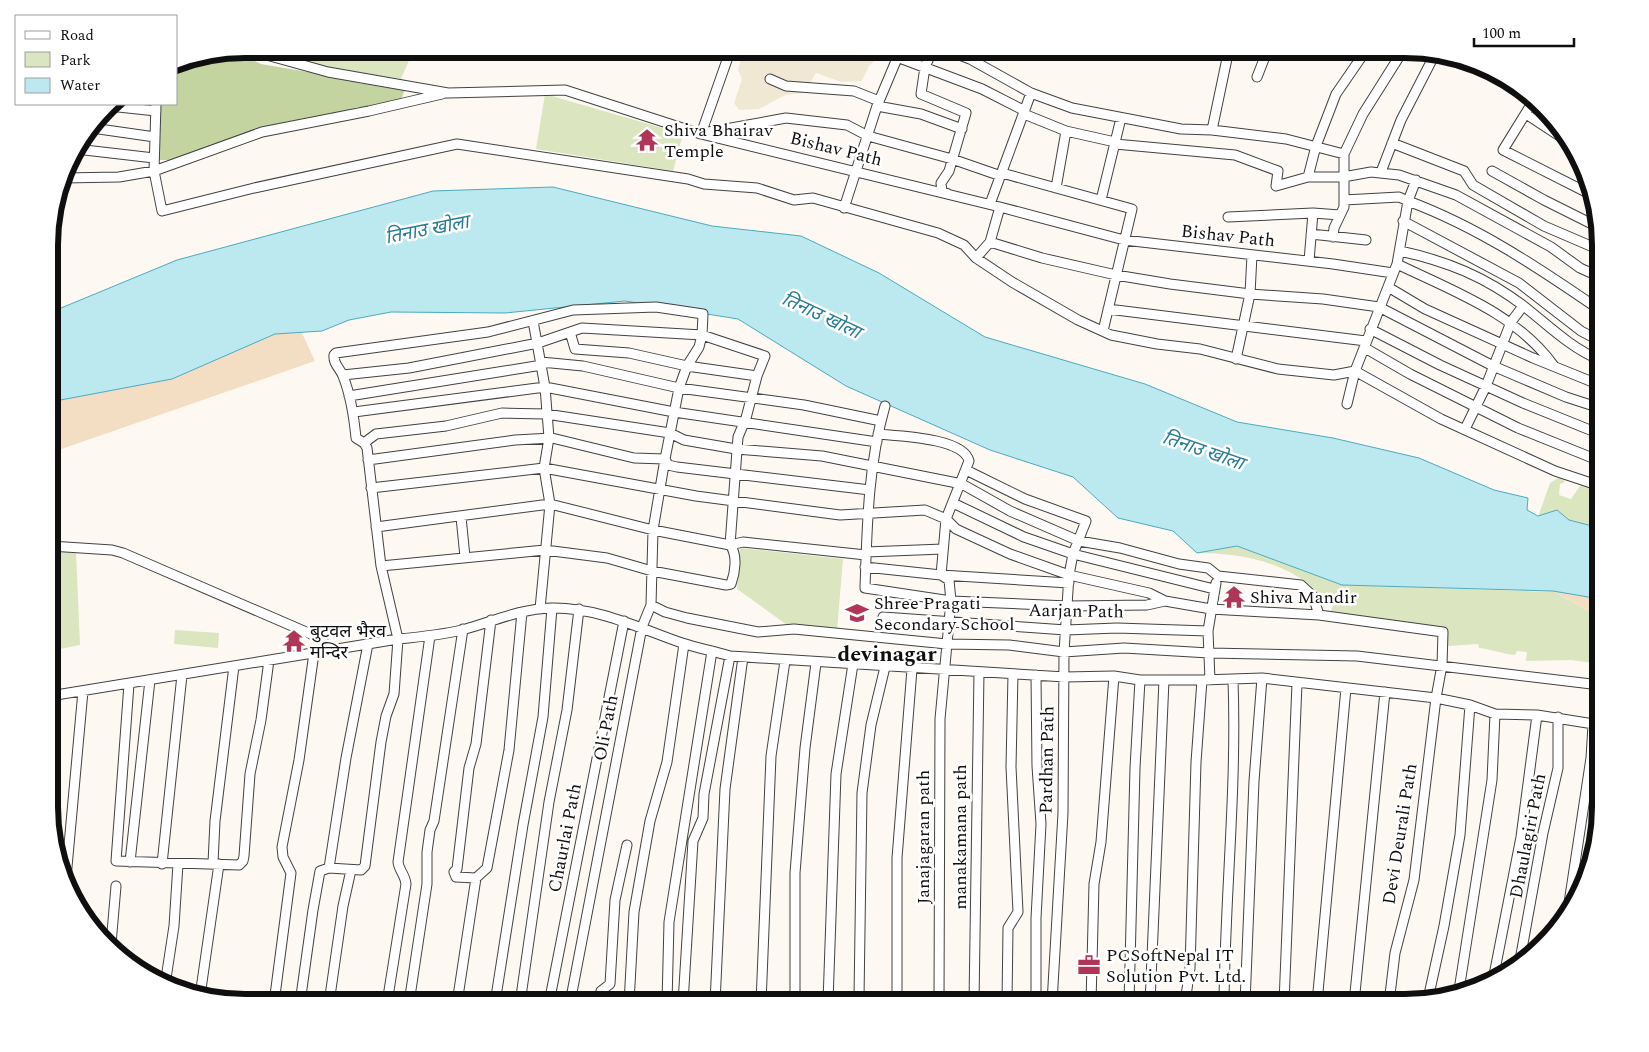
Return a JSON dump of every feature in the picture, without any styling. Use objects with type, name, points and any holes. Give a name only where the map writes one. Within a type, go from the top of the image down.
[{"type":"street","name":"Bishav Path","points":[[277,58],[328,72],[448,93],[565,90],[700,134],[990,204],[1124,240],[1309,261],[1393,273]]},
{"type":"street","points":[[844,208],[854,171],[868,136],[878,103],[897,58]]},
{"type":"street","points":[[908,58],[925,67],[982,89],[1024,113],[1066,131],[1115,143],[1234,155],[1278,171],[1276,186],[1308,177],[1343,177],[1381,172],[1416,180],[1456,195],[1552,247],[1580,268],[1592,273]]},
{"type":"street","points":[[929,58],[925,67],[920,94],[966,113],[952,159],[941,183],[942,191],[948,194]]},
{"type":"street","points":[[967,58],[1031,93],[1072,108],[1181,130],[1212,130],[1286,139],[1344,154]]},
{"type":"street","points":[[1212,130],[1227,58]]},
{"type":"street","points":[[1257,77],[1264,58]]},
{"type":"street","points":[[1308,177],[1316,146],[1336,94],[1361,58]]},
{"type":"street","points":[[1333,236],[1344,207],[1344,154],[1363,114],[1398,58]]},
{"type":"street","points":[[700,134],[727,60]]},
{"type":"street","points":[[1381,172],[1401,120],[1432,60]]},
{"type":"street","points":[[770,78],[786,86],[854,91],[878,103],[920,114],[962,129]]},
{"type":"street","points":[[70,178],[120,177],[154,171],[262,132],[448,93]]},
{"type":"street","points":[[990,204],[1031,93]]},
{"type":"street","points":[[119,106],[156,107],[154,171],[162,210],[457,144],[688,179],[704,184],[757,188],[794,200],[814,198],[938,233],[964,245],[976,258],[1012,282],[1078,320],[1103,331],[1124,338],[1200,349],[1278,368],[1334,374],[1355,371],[1441,419],[1555,470],[1592,483]]},
{"type":"street","points":[[1530,106],[1503,150],[1584,191]]},
{"type":"street","points":[[1526,114],[1550,127]]},
{"type":"street","points":[[700,134],[786,118],[847,124],[868,136],[1132,209],[1103,331]]},
{"type":"street","points":[[1101,200],[1121,118]]},
{"type":"street","points":[[98,129],[155,137]]},
{"type":"street","points":[[1056,188],[1066,131]]},
{"type":"street","points":[[1392,143],[1464,171],[1472,185],[1544,226],[1592,247]]},
{"type":"street","points":[[84,150],[154,158]]},
{"type":"street","points":[[1492,171],[1590,223]]},
{"type":"street","points":[[1347,404],[1355,371],[1366,345],[1370,329],[1397,264],[1403,221],[1416,180]]},
{"type":"street","points":[[1344,200],[1399,197],[1479,232],[1536,266],[1592,304]]},
{"type":"street","points":[[976,258],[990,242],[1000,207]]},
{"type":"street","points":[[1228,217],[1313,213],[1340,215]]},
{"type":"street","points":[[1309,261],[1313,213]]},
{"type":"street","points":[[1403,221],[1519,283],[1592,337]]},
{"type":"street","points":[[1311,234],[1366,240]]},
{"type":"street","points":[[990,242],[1042,258],[1116,276],[1250,294],[1323,299],[1379,307],[1494,366],[1566,397],[1592,405]]},
{"type":"street","points":[[1400,250],[1439,260],[1479,277],[1523,306],[1573,346],[1592,355]]},
{"type":"street","points":[[1236,359],[1250,294],[1252,255]]},
{"type":"street","points":[[1397,264],[1511,322],[1536,342],[1554,366]]},
{"type":"street","points":[[1388,287],[1425,309],[1592,382]]},
{"type":"street","points":[[1465,429],[1477,407],[1511,322],[1523,306]]},
{"type":"street","points":[[301,995],[312,910],[320,871],[330,868],[361,870],[365,866],[381,742],[386,716],[394,694],[398,639],[381,566],[367,448],[364,443],[356,438],[354,412],[343,375],[334,360],[336,353],[488,332],[534,322],[573,310],[656,307],[703,314],[702,336]]},
{"type":"street","points":[[1108,309],[1366,345],[1410,374],[1518,428],[1592,458]]},
{"type":"street","points":[[534,322],[545,387],[549,438],[544,468],[550,504],[540,609]]},
{"type":"street","points":[[343,375],[409,368],[538,343],[582,328],[702,336],[765,356],[757,376],[736,449],[736,476],[730,544],[734,549],[731,584],[726,585],[652,571],[607,558],[545,550],[381,566]]},
{"type":"street","points":[[1370,329],[1546,414],[1592,431]]},
{"type":"street","points":[[570,332],[575,349],[630,353],[687,366],[757,376]]},
{"type":"street","name":"Oli Path","points":[[572,995],[642,627],[651,605],[653,530],[674,412],[679,388],[687,366],[699,347],[702,336]]},
{"type":"street","points":[[349,396],[542,364],[583,366],[679,388],[804,405],[881,421]]},
{"type":"street","points":[[354,412],[545,387],[674,412],[744,422],[878,438],[927,439],[961,449],[968,454],[970,461],[946,519],[941,575]]},
{"type":"street","points":[[886,406],[878,438],[867,514],[865,588],[951,601],[1068,606],[1147,605],[1165,601]]},
{"type":"street","points":[[364,443],[376,434],[446,426],[502,414],[546,414],[670,434],[684,440],[736,449],[822,456],[873,468],[900,471],[962,484],[1010,511],[1079,541],[1120,548],[1179,564],[1208,568],[1218,576],[1301,585],[1313,596],[1319,616],[1211,609],[1165,601],[1149,592],[1069,579],[941,575],[865,567]]},
{"type":"street","points":[[368,460],[515,440],[549,438],[634,458],[665,459],[668,465],[736,476],[870,490]]},
{"type":"street","points":[[371,488],[544,468],[734,502],[840,515],[925,510],[946,519],[956,529],[1069,579]]},
{"type":"street","name":"Pardhan Path","points":[[966,470],[1025,499],[1086,521],[1073,554],[1069,579],[1064,652],[1063,813],[1052,995]]},
{"type":"street","points":[[953,503],[1024,537],[1073,554],[1214,589]]},
{"type":"street","points":[[376,528],[550,504],[653,530],[730,544],[742,542],[866,553],[943,549]]},
{"type":"street","points":[[461,516],[465,557]]},
{"type":"street","points":[[58,547],[112,550],[123,553],[178,579],[320,638],[330,650]]},
{"type":"street","points":[[941,575],[948,580],[951,601]]},
{"type":"street","points":[[1186,995],[1190,968],[1196,762],[1209,653],[1208,631],[1214,589],[1218,576]]},
{"type":"street","name":"Janajagaran path","points":[[939,995],[940,719],[951,601]]},
{"type":"street","points":[[651,605],[665,612],[688,618],[758,632],[794,629],[947,644],[1009,645],[1064,652],[1124,648],[1209,653],[1357,656],[1592,684]]},
{"type":"street","points":[[496,995],[543,717],[552,608]]},
{"type":"street","points":[[58,695],[398,639],[430,636],[462,630],[522,612],[552,608],[579,609],[624,621],[684,644],[743,658],[1065,677],[1114,676],[1140,680],[1233,680],[1262,678],[1436,698],[1470,705],[1495,714],[1558,717],[1592,724]]},
{"type":"street","points":[[521,995],[549,802],[567,710],[579,609]]},
{"type":"street","points":[[458,995],[476,878],[487,868],[509,750],[522,612]]},
{"type":"street","name":"Devi Deurali Path","points":[[1319,616],[1443,632],[1442,665],[1436,698],[1414,880],[1395,953],[1389,995]]},
{"type":"street","name":"Aarjan Path","points":[[883,617],[1066,630],[1117,628],[1208,631]]},
{"type":"street","points":[[476,878],[456,877],[454,872],[456,869],[469,768],[476,744],[491,620]]},
{"type":"street","name":"Chaurlai Path","points":[[551,995],[624,621]]},
{"type":"street","points":[[410,995],[427,884],[427,852],[430,830],[434,820],[445,756],[462,630]]},
{"type":"street","points":[[388,995],[406,884],[406,876],[399,868],[398,862],[430,636]]},
{"type":"street","points":[[330,868],[346,758],[368,644]]},
{"type":"street","points":[[629,995],[634,912],[650,821],[667,762],[684,644]]},
{"type":"street","points":[[667,995],[670,913],[688,788],[705,704],[712,651]]},
{"type":"street","points":[[275,995],[291,873],[283,857],[282,847],[299,760],[314,653]]},
{"type":"street","points":[[683,995],[693,842],[703,818],[704,794],[730,656]]},
{"type":"street","points":[[715,995],[725,789],[743,658]]},
{"type":"street","points":[[129,684],[116,861],[162,864],[239,865],[243,861],[250,774],[261,720],[269,660]]},
{"type":"street","points":[[761,995],[771,756],[785,660]]},
{"type":"street","points":[[795,995],[795,873],[805,748],[816,663]]},
{"type":"street","points":[[827,995],[836,774],[853,664]]},
{"type":"street","points":[[201,989],[216,864],[217,804],[234,666]]},
{"type":"street","points":[[858,995],[862,793],[871,725],[885,667]]},
{"type":"street","points":[[897,995],[897,858],[912,669]]},
{"type":"street","name":"manakamana path","points":[[974,995],[979,672]]},
{"type":"street","points":[[1007,995],[1008,928],[1018,912],[1011,767],[1013,674]]},
{"type":"street","points":[[162,864],[182,675]]},
{"type":"street","points":[[1036,675],[1040,824],[1036,995]]},
{"type":"street","points":[[1092,995],[1094,884],[1101,842],[1114,676]]},
{"type":"street","points":[[1245,995],[1254,781],[1262,678]]},
{"type":"street","points":[[130,862],[150,680]]},
{"type":"street","points":[[1129,995],[1135,768],[1140,680]]},
{"type":"street","points":[[1150,995],[1164,680]]},
{"type":"street","points":[[1224,995],[1224,930],[1228,887],[1235,720],[1233,680]]},
{"type":"street","points":[[1284,995],[1297,683]]},
{"type":"street","points":[[1318,995],[1346,688]]},
{"type":"street","points":[[67,867],[83,691]]},
{"type":"street","points":[[1355,995],[1385,692]]},
{"type":"street","points":[[1430,993],[1444,926],[1460,835],[1470,705]]},
{"type":"street","points":[[1460,986],[1492,780],[1495,714]]},
{"type":"street","points":[[1495,971],[1521,837],[1537,715]]},
{"type":"street","name":"Dhaulagiri Path","points":[[1521,953],[1543,832],[1558,768],[1558,717]]},
{"type":"street","points":[[1571,892],[1592,758]]},
{"type":"street","points":[[600,995],[601,991],[610,984],[615,900],[627,845]]},
{"type":"street","points":[[166,977],[174,926],[178,864]]},
{"type":"street","points":[[330,995],[342,906],[351,870]]},
{"type":"street","points":[[111,939],[116,886]]},
{"type":"shaded area","points":[[741,58],[878,58],[869,66],[862,81],[841,82],[816,73],[810,83],[811,92],[785,95],[759,109],[739,110],[734,103],[742,79],[738,70]]},
{"type":"green space","points":[[249,58],[261,64],[405,90],[401,99],[372,108],[357,107],[341,113],[253,132],[171,160],[157,160],[159,105],[178,105],[178,70],[185,67],[220,59]]},
{"type":"green space","points":[[294,58],[410,58],[401,79],[333,70]]},
{"type":"green space","points":[[545,94],[683,134],[673,171],[536,149]]},
{"type":"green space","points":[[1561,476],[1565,482],[1560,484],[1559,495],[1571,499],[1582,483],[1592,487],[1592,526],[1569,520],[1557,510],[1538,517],[1550,483]]},
{"type":"green space","points":[[1237,546],[1342,585],[1555,592],[1592,613],[1592,663],[1571,660],[1526,661],[1527,652],[1517,651],[1515,655],[1479,648],[1478,644],[1448,646],[1446,628],[1329,615],[1335,601],[1320,598],[1320,594],[1293,574],[1278,567],[1247,558],[1214,553],[1197,553]]},
{"type":"green space","points":[[740,548],[843,559],[837,631],[790,627],[737,589]]},
{"type":"green space","points":[[58,551],[76,552],[80,645],[58,649]]},
{"type":"green space","points":[[175,630],[219,633],[218,648],[174,644]]},
{"type":"sand","points":[[301,331],[315,361],[58,450],[58,400],[172,379],[275,334]]},
{"type":"sand","points":[[1513,590],[1553,591],[1592,598],[1592,613],[1555,592]]},
{"type":"water","name":"तिनाउ खोला","points":[[553,187],[712,226],[801,236],[879,273],[985,337],[1145,384],[1237,422],[1333,438],[1419,458],[1494,490],[1528,498],[1527,510],[1538,516],[1557,510],[1569,520],[1592,526],[1592,598],[1553,591],[1342,585],[1237,546],[1197,553],[1173,531],[1118,518],[1073,477],[990,450],[846,386],[738,319],[625,301],[505,313],[391,312],[349,320],[322,331],[275,334],[172,379],[58,400],[58,308],[177,260],[433,191]]},
{"type":"place","name":"Shiva Bhairav Temple","points":[[647,140]]},
{"type":"place","name":"Shiva Mandir","points":[[1234,597]]},
{"type":"place","name":"Shree Pragati Secondary School","points":[[857,613]]},
{"type":"place","name":"बुटवल भैरव मन्दिर","points":[[294,641]]},
{"type":"place","name":"PCSoftNepal IT Solution Pvt. Ltd.","points":[[1089,965]]},
{"type":"district","name":"devinagar","points":[[887,654]]}]
